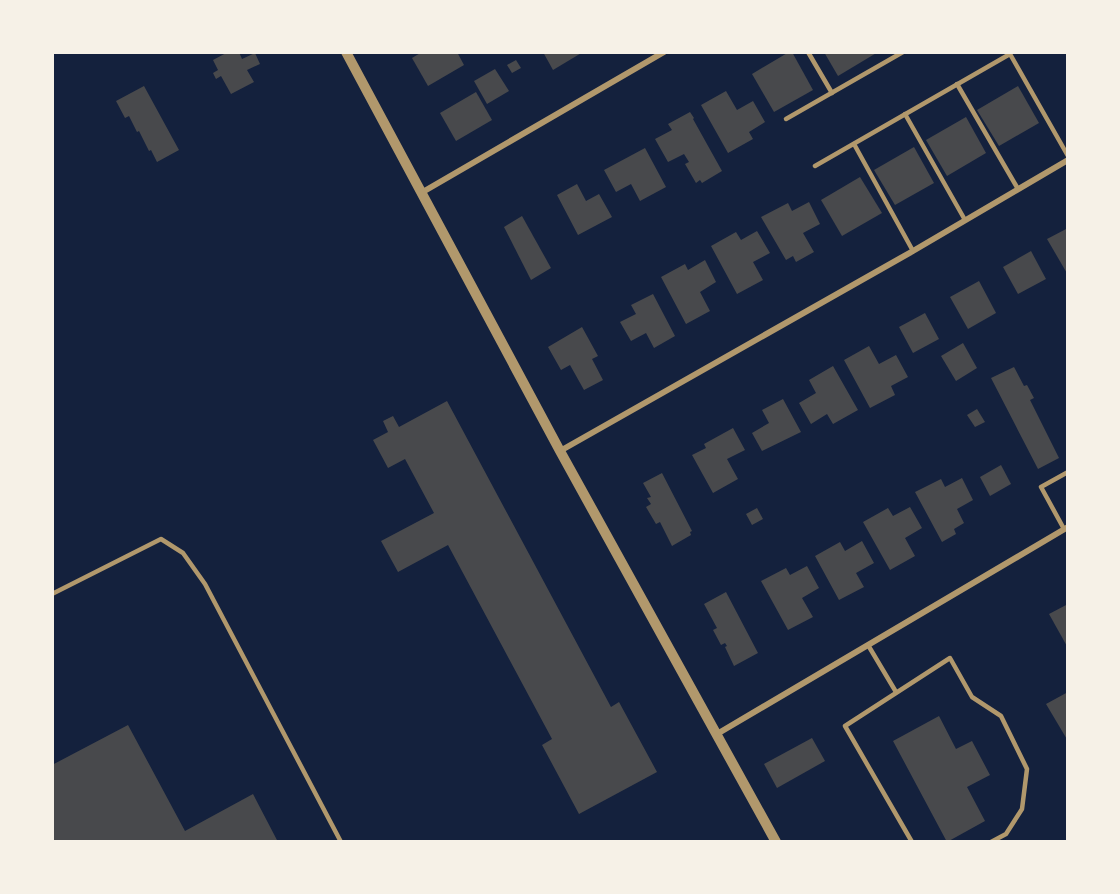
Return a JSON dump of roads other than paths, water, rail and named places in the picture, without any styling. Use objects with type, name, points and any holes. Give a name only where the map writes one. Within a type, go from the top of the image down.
[{"type":"street","points":[[346,52],[560,451],[776,842]]},
{"type":"street","points":[[421,193],[664,52]]},
{"type":"street","points":[[560,451],[913,251],[1068,158]]},
{"type":"street","points":[[717,734],[1066,528]]},
{"type":"lane","points":[[808,52],[832,93]]},
{"type":"lane","points":[[890,52],[893,58]]},
{"type":"lane","points":[[786,119],[903,52]]},
{"type":"lane","points":[[815,166],[1010,54],[1068,158]]},
{"type":"lane","points":[[957,84],[1018,189]]},
{"type":"lane","points":[[905,114],[965,220]]},
{"type":"lane","points":[[854,144],[913,251]]},
{"type":"lane","points":[[1066,528],[1041,487],[1068,472]]},
{"type":"lane","points":[[52,594],[161,539],[183,553],[205,584],[341,842]]},
{"type":"lane","points":[[868,645],[896,692]]},
{"type":"lane","points":[[912,842],[845,726],[951,658],[972,697],[1001,716],[1027,769],[1022,809],[1006,834],[991,842]]}]
